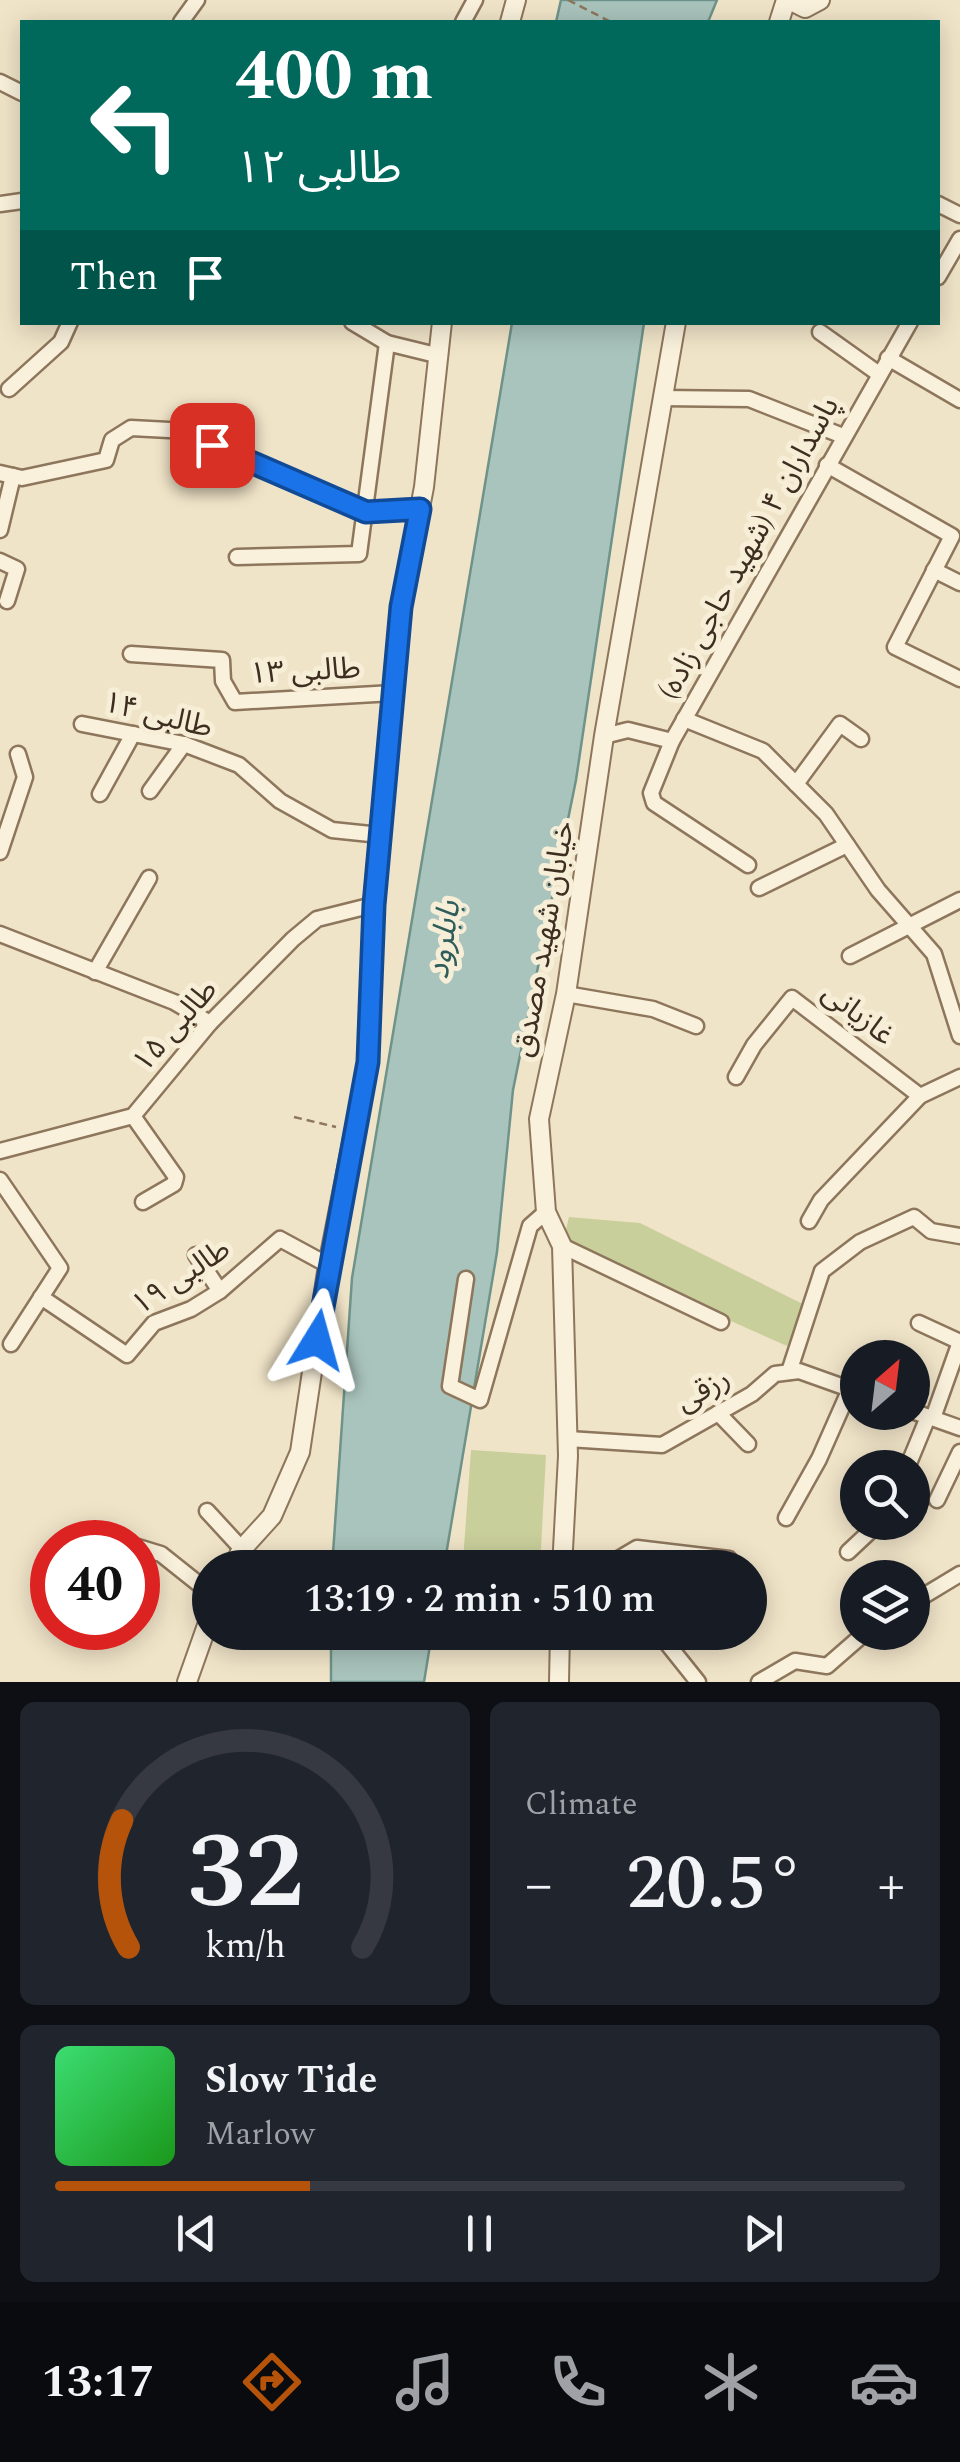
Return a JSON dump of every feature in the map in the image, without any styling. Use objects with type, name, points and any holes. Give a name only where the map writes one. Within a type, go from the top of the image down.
[{"type":"street","points":[[190,20],[197,0]]},
{"type":"street","points":[[788,0],[812,10]]},
{"type":"street","points":[[940,274],[960,239]]},
{"type":"street","points":[[10,389],[61,342],[69,325]]},
{"type":"street","points":[[357,325],[387,343],[436,356]]},
{"type":"street","points":[[208,1511],[242,1549],[272,1516],[300,1452],[328,1266],[368,1062],[374,905],[401,607],[420,509],[441,325]]},
{"type":"street","name":"خیابان شهید مصدق","points":[[563,1550],[568,1440],[562,1246],[546,1212],[539,1119],[566,994],[604,736],[675,325]]},
{"type":"street","name":"پاسداران ۴ (شهید حاجی زاده)","points":[[604,736],[628,730],[672,741],[908,325]]},
{"type":"street","points":[[820,332],[879,374]]},
{"type":"street","points":[[238,557],[358,554],[387,343]]},
{"type":"street","points":[[888,358],[960,400]]},
{"type":"street","points":[[662,398],[749,398],[843,436]]},
{"type":"street","points":[[0,530],[7,474],[106,460],[112,440],[130,428],[188,432],[237,459],[366,512],[420,509]]},
{"type":"street","points":[[827,465],[952,536],[895,647],[960,680]]},
{"type":"street","points":[[0,560],[17,569],[7,601]]},
{"type":"street","points":[[934,570],[960,583]]},
{"type":"street","name":"طالبی ۱۳","points":[[131,654],[222,660],[223,680],[235,702],[393,694]]},
{"type":"street","points":[[684,719],[763,751],[826,814],[934,954],[960,1036]]},
{"type":"street","name":"طالبی ۱۴","points":[[82,724],[184,744],[239,766],[280,801],[332,830],[380,835]]},
{"type":"street","points":[[796,784],[840,724],[861,740]]},
{"type":"street","points":[[100,794],[133,734]]},
{"type":"street","points":[[672,741],[651,793],[654,803],[748,865]]},
{"type":"street","points":[[150,791],[184,744]]},
{"type":"street","points":[[0,852],[24,777],[18,754]]},
{"type":"street","points":[[760,888],[847,844]]},
{"type":"street","points":[[96,972],[148,878]]},
{"type":"street","points":[[850,956],[960,900]]},
{"type":"street","name":"طالبی ۱۵","points":[[0,1151],[133,1116],[210,1024],[317,919],[374,905]]},
{"type":"street","points":[[0,934],[174,1002],[210,1024]]},
{"type":"street","points":[[566,994],[653,1009],[696,1026]]},
{"type":"street","name":"غازیانی","points":[[736,1077],[754,1045],[792,998],[920,1096]]},
{"type":"street","points":[[809,1221],[820,1200],[920,1096],[960,1077]]},
{"type":"street","points":[[133,1116],[176,1176],[174,1184],[143,1202]]},
{"type":"street","points":[[0,1180],[60,1268],[12,1344]]},
{"type":"street","points":[[466,1279],[450,1386],[480,1400],[530,1226],[546,1212]]},
{"type":"street","points":[[840,1386],[799,1371],[789,1372],[822,1272],[860,1242],[914,1218],[931,1231],[958,1235]]},
{"type":"street","name":"طالبی ۱۹","points":[[41,1298],[127,1356],[154,1323],[191,1309],[220,1290],[280,1239],[328,1266]]},
{"type":"street","points":[[562,1246],[721,1322]]},
{"type":"street","points":[[196,1255],[220,1290]]},
{"type":"street","points":[[920,1322],[960,1342],[930,1418],[960,1428]]},
{"type":"street","name":"رزقی","points":[[568,1440],[662,1444],[752,1394],[776,1374],[789,1372]]},
{"type":"street","points":[[718,1413],[748,1444]]},
{"type":"street","points":[[786,1518],[840,1418]]},
{"type":"street","points":[[937,1500],[960,1452]]},
{"type":"street","points":[[848,1552],[861,1540]]},
{"type":"street","points":[[160,1553],[192,1578]]},
{"type":"street","points":[[930,1593],[960,1574]]},
{"type":"street","points":[[188,1682],[199,1650]]},
{"type":"street","points":[[559,1682],[560,1650]]},
{"type":"street","points":[[669,1650],[687,1678]]},
{"type":"street","points":[[760,1682],[796,1661],[827,1666],[845,1650]]},
{"type":"path","points":[[568,0],[607,20]]},
{"type":"path","points":[[294,1117],[354,1132]]},
{"type":"green space","points":[[569,1217],[640,1223],[805,1305],[787,1346],[562,1246]]},
{"type":"green space","points":[[471,1450],[546,1455],[541,1550],[464,1550]]},
{"type":"water","points":[[561,0],[717,0],[709,20],[556,20]]},
{"type":"water","name":"بابلرود","points":[[512,325],[644,325],[576,780],[513,1090],[497,1252],[447,1550],[333,1550],[352,1278]]},
{"type":"water","points":[[331,1650],[429,1650],[424,1682],[331,1682]]},
{"type":"route","points":[[212,445],[366,512],[420,509],[401,607],[374,905],[368,1062],[317,1340]]}]
